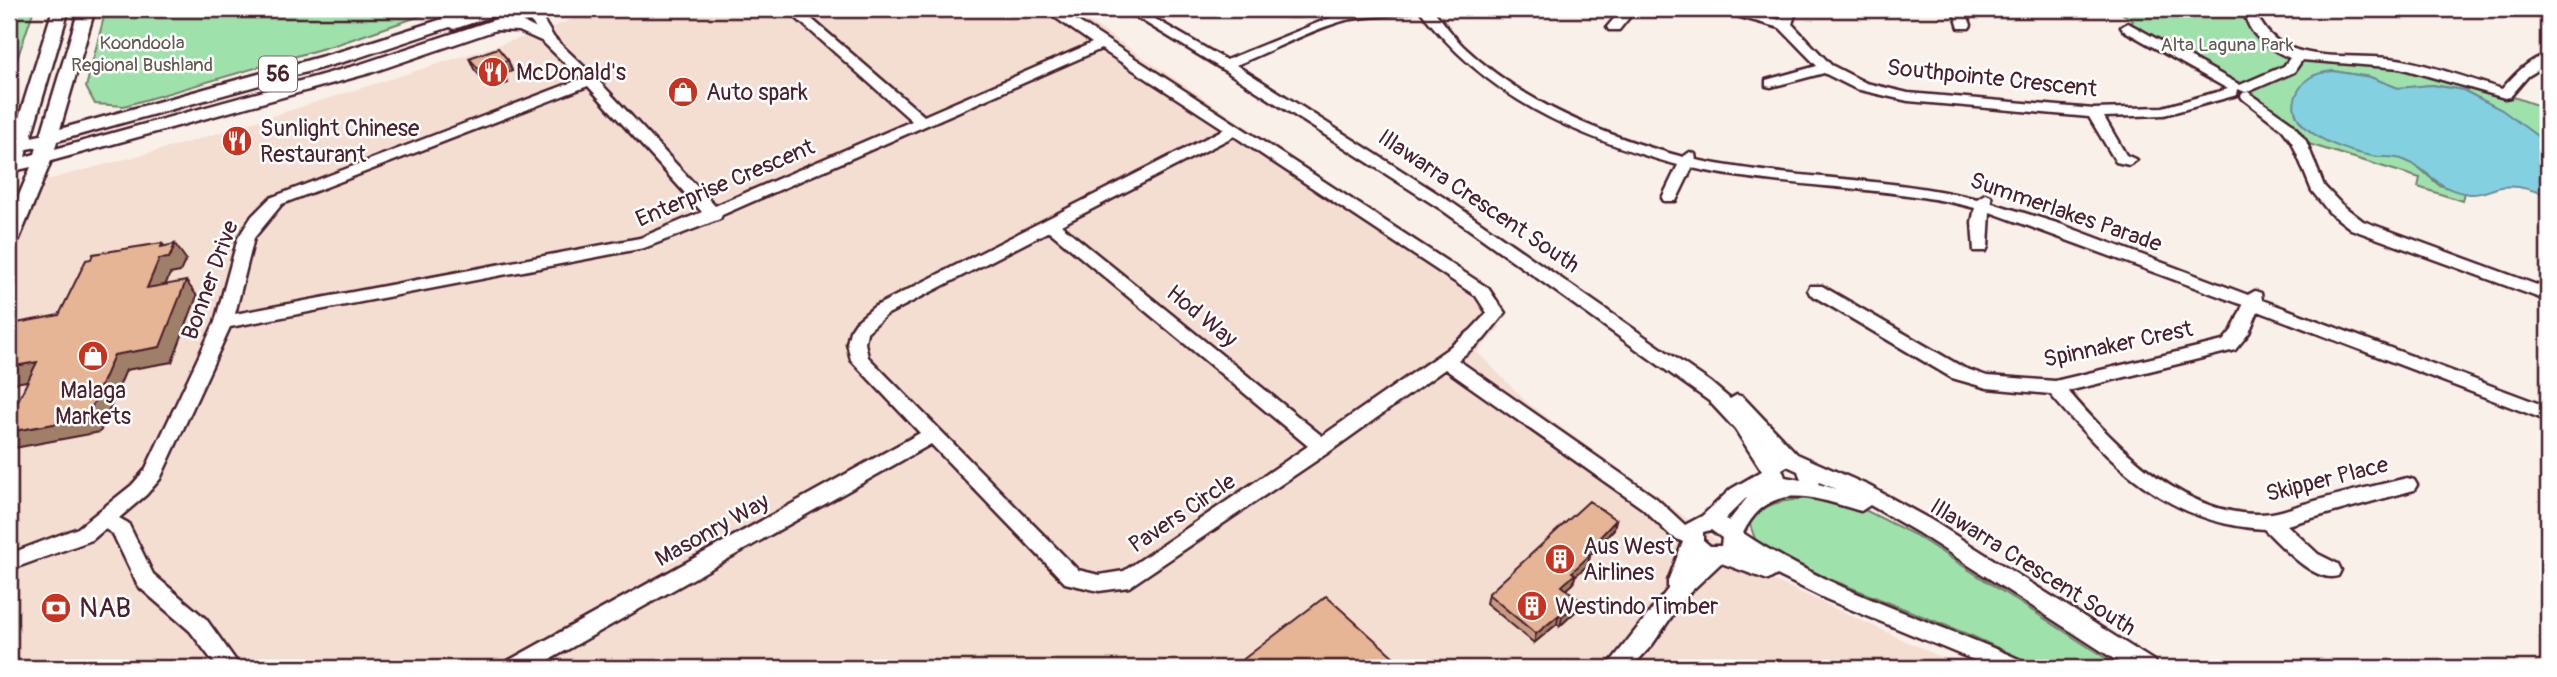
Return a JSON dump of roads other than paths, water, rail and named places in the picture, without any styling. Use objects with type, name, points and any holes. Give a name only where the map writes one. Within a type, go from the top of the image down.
[{"type":"main road","points":[[11,158],[26,123],[61,9]]},
{"type":"main road","points":[[9,240],[37,178],[87,9]]},
{"type":"main road","name":"56","points":[[11,158],[49,138],[351,54],[489,9]]},
{"type":"main road","points":[[493,26],[522,26],[546,33],[559,9]]},
{"type":"main road","name":"56","points":[[11,158],[43,158],[364,69],[493,26],[529,10]]},
{"type":"main road","points":[[74,59],[78,70],[69,100],[70,114],[80,123],[98,124]]},
{"type":"main road","points":[[37,178],[51,168],[92,151],[220,110]]},
{"type":"street","points":[[433,27],[454,25],[506,9]]},
{"type":"street","points":[[792,9],[923,123]]},
{"type":"street","points":[[1050,9],[1236,129]]},
{"type":"street","name":"Illawarra Crescent South","points":[[1129,9],[1232,65],[1480,228],[1704,387],[1739,419],[1752,435],[1771,472]]},
{"type":"street","name":"Illawarra Crescent South","points":[[1142,9],[1454,200],[1710,381],[1756,420],[1790,459],[1800,481],[1892,510],[1933,532],[2146,668]]},
{"type":"street","points":[[1232,65],[1342,17],[1390,9]]},
{"type":"street","points":[[1400,9],[1412,9]]},
{"type":"street","name":"Summerlakes Parade","points":[[1425,9],[1460,50],[1521,96],[1583,127],[1635,147],[1762,177],[1925,192],[1985,202],[2548,406]]},
{"type":"street","name":"Summerlakes Parade","points":[[1434,9],[1486,63],[1534,96],[1606,131],[1690,160]]},
{"type":"street","points":[[1614,27],[1629,9]]},
{"type":"street","points":[[1727,9],[1785,25],[1791,9]]},
{"type":"street","points":[[1959,9],[1964,24]]},
{"type":"street","points":[[2249,9],[2254,29],[2259,36],[2298,56],[2401,64],[2505,94],[2523,73],[2548,58]]},
{"type":"street","points":[[529,10],[546,33],[714,215]]},
{"type":"street","name":"Southpointe Crescent","points":[[1785,25],[1826,68],[1861,86],[1908,97],[2094,113],[2164,111],[2239,90],[2289,69],[2298,56]]},
{"type":"street","points":[[2128,27],[2239,90],[2287,126],[2299,141],[2317,188],[2335,208],[2357,225],[2548,295]]},
{"type":"street","name":"Enterprise Crescent","points":[[224,322],[644,243],[714,215],[1101,44]]},
{"type":"street","points":[[1771,83],[1826,68]]},
{"type":"street","name":"Bonner Drive","points":[[9,562],[85,534],[139,490],[153,474],[224,322],[246,239],[258,220],[276,201],[590,80]]},
{"type":"street","points":[[2094,113],[2121,159],[2129,160]]},
{"type":"street","name":"Pavers Circle","points":[[1236,129],[1482,292],[1496,313],[1487,327],[1444,359],[1322,447],[1129,579],[1099,583],[1072,576],[860,360],[855,345],[859,327],[880,311],[1236,129]]},
{"type":"street","points":[[1670,198],[1690,160]]},
{"type":"street","points":[[1980,247],[1980,222],[1985,202]]},
{"type":"street","name":"Hod Way","points":[[1050,224],[1322,447]]},
{"type":"street","name":"Spinnaker Crest","points":[[1816,290],[1958,373],[1987,382],[2055,387],[2229,346],[2240,333],[2254,300]]},
{"type":"street","name":"Summerlakes Parade","points":[[2254,300],[2548,414]]},
{"type":"street","points":[[1444,359],[1649,503],[1700,531],[1723,526],[1758,556],[1811,584],[2015,668]]},
{"type":"street","name":"Skipper Place","points":[[2055,387],[2093,434],[2134,471],[2185,501],[2229,519],[2269,521],[2407,485]]},
{"type":"street","name":"Masonry Way","points":[[516,668],[933,434]]},
{"type":"street","points":[[1678,591],[1678,582],[1700,531],[1738,495],[1771,472],[1779,460],[1790,459]]},
{"type":"street","points":[[1771,472],[1778,483],[1800,481]]},
{"type":"street","points":[[1616,668],[1644,639],[1678,591],[1719,555],[1731,550],[1732,536],[1739,517],[1749,506],[1766,494],[1800,481]]},
{"type":"street","points":[[104,518],[121,529],[145,580],[198,625],[230,668]]},
{"type":"street","name":"Bonner Drive","points":[[9,553],[81,524],[104,518]]},
{"type":"street","points":[[2269,521],[2311,560],[2331,570]]},
{"type":"street","points":[[1700,531],[1703,552],[1719,555],[1780,578],[1811,584]]},
{"type":"water","points":[[2333,71],[2370,77],[2398,88],[2432,85],[2463,90],[2502,110],[2548,144],[2548,196],[2513,187],[2501,187],[2474,194],[2458,192],[2404,160],[2361,154],[2320,138],[2299,120],[2295,108],[2296,96],[2310,78]]},
{"type":"place","name":"McDonald's","points":[[493,72]]},
{"type":"place","name":"Auto spark","points":[[683,92]]},
{"type":"place","name":"Sunlight Chinese Restaurant","points":[[237,141]]},
{"type":"place","name":"Malaga Markets","points":[[93,356]]},
{"type":"place","name":"Aus West Airlines","points":[[1560,559]]},
{"type":"place","name":"Westindo Timber","points":[[1532,606]]},
{"type":"place","name":"NAB","points":[[56,608]]},
{"type":"park label","name":"Alta Laguna Park","points":[[2227,45]]},
{"type":"park label","name":"Koondoola Regional Bushland","points":[[142,54]]}]
